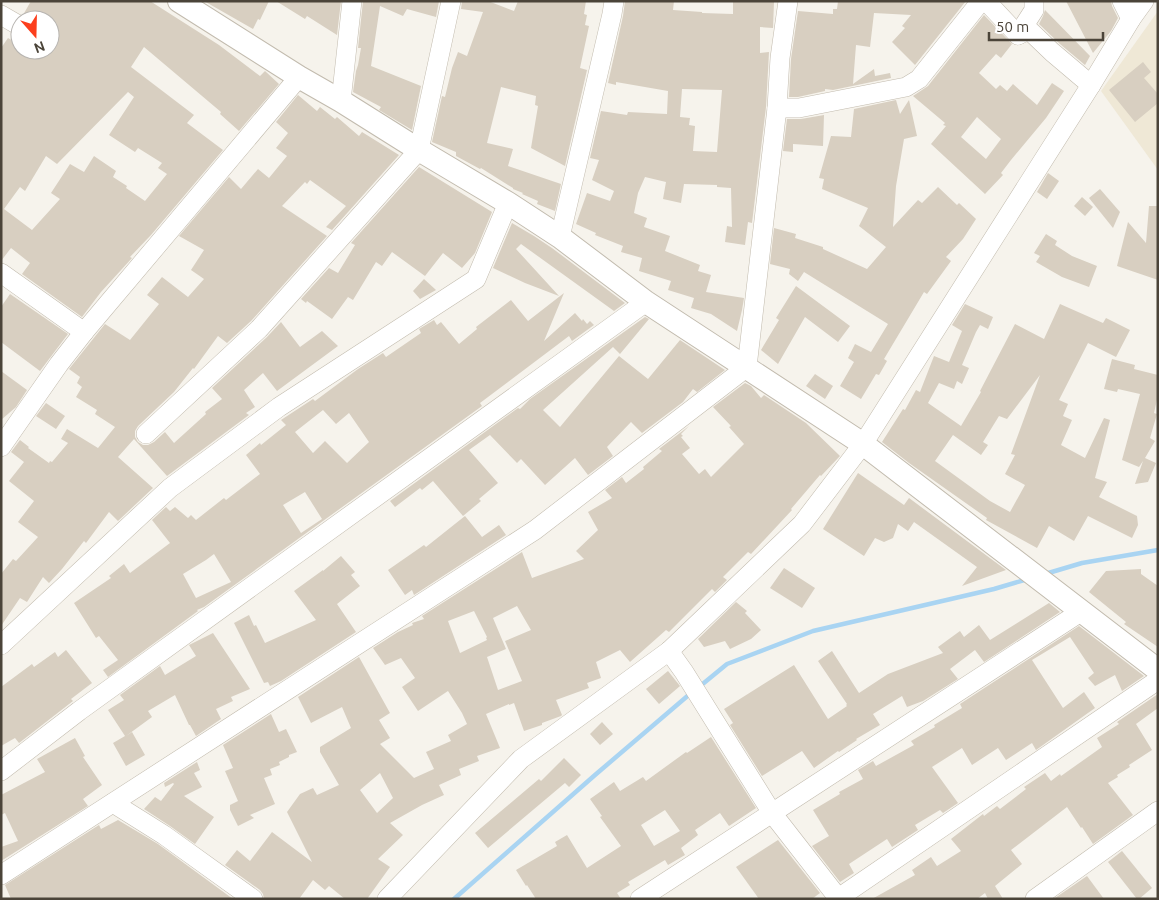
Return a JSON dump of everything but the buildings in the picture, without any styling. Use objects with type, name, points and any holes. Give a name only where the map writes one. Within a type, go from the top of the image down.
[{"type":"street","points":[[179,1],[299,77],[508,203],[560,237],[646,302],[863,444],[1158,670]]},
{"type":"street","points":[[341,101],[352,1]]},
{"type":"street","points":[[146,434],[260,329],[420,150],[451,1]]},
{"type":"street","points":[[560,237],[614,1]]},
{"type":"street","points":[[1,876],[535,530],[747,367],[777,108],[780,58],[788,1]]},
{"type":"street","points":[[777,108],[800,108],[906,87],[918,79],[981,1]]},
{"type":"street","points":[[986,1],[1018,35]]},
{"type":"street","points":[[1018,35],[1034,10],[1034,1]]},
{"type":"street","points":[[1122,1],[1131,19]]},
{"type":"street","points":[[387,899],[521,759],[668,651],[802,524],[863,444],[1144,1]]},
{"type":"street","points":[[1018,35],[1029,30],[1091,85]]},
{"type":"street","points":[[1,447],[59,364],[84,332],[299,77]]},
{"type":"street","points":[[1,645],[170,488],[279,407],[476,279],[508,203]]},
{"type":"street","points":[[1,273],[84,332]]},
{"type":"street","points":[[1,770],[79,711],[646,302]]},
{"type":"street","points":[[640,899],[1082,611]]},
{"type":"street","points":[[668,651],[684,672],[772,813],[838,898],[1158,680]]},
{"type":"street","points":[[113,803],[164,835],[253,899]]},
{"type":"street","points":[[1035,899],[1158,811]]},
{"type":"shaded area","points":[[1158,11],[1158,170],[1101,91]]},
{"type":"waterway","points":[[1045,574],[1082,563],[1158,550]]},
{"type":"waterway","points":[[699,687],[727,664],[813,631],[994,589],[1028,579]]},
{"type":"waterway","points":[[454,899],[691,693]]}]
